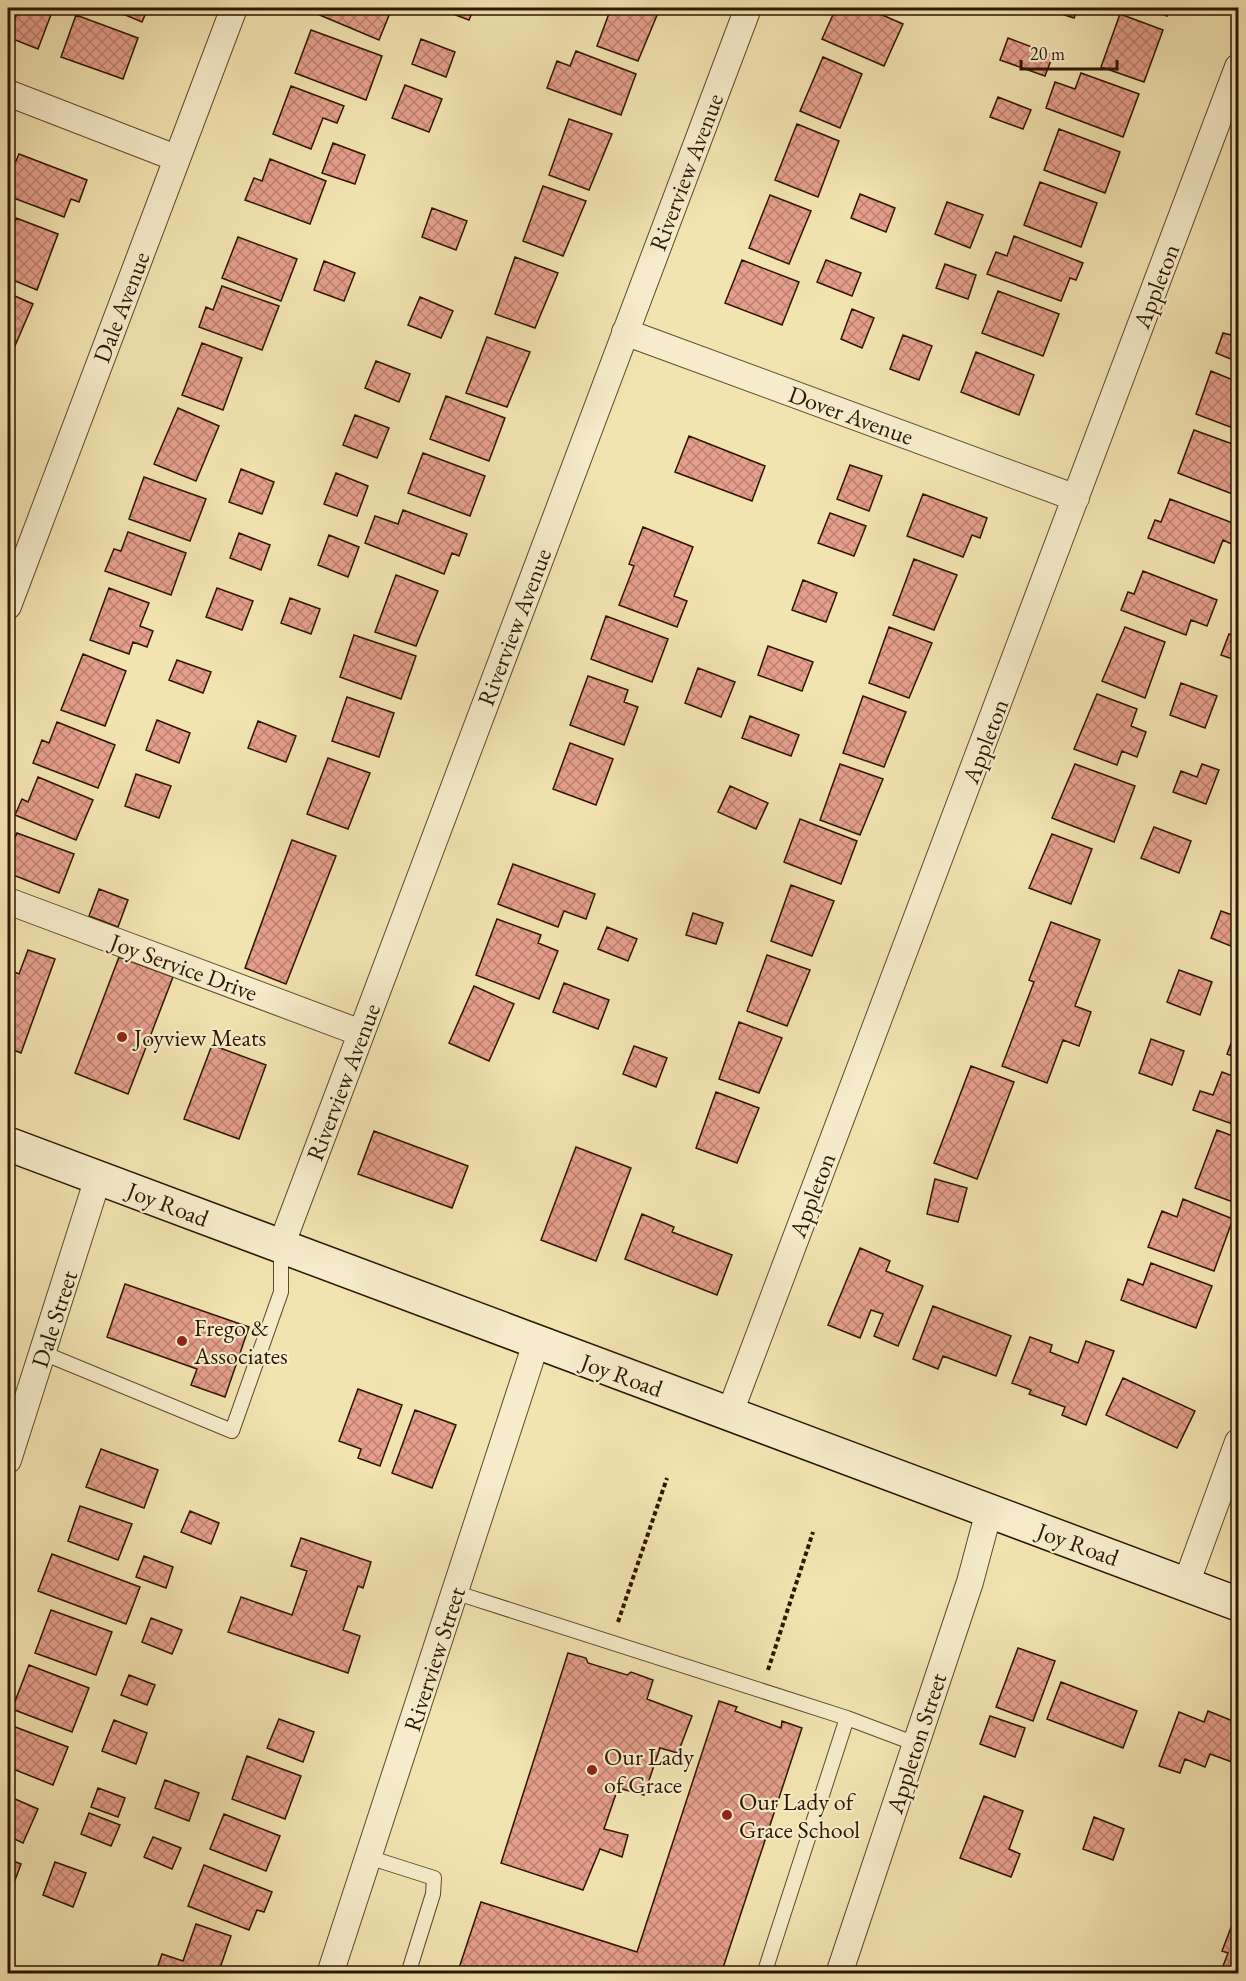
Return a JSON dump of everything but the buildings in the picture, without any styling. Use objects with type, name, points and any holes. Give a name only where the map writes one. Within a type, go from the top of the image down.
[{"type":"main road","name":"Joy Road","points":[[8,1144],[1239,1604]]},
{"type":"street","name":"Dale Avenue","points":[[8,606],[234,8]]},
{"type":"street","name":"Riverview Avenue","points":[[281,1246],[748,8]]},
{"type":"street","name":"Appleton","points":[[729,1415],[1239,67]]},
{"type":"street","points":[[8,93],[176,158]]},
{"type":"street","name":"Dover Avenue","points":[[625,333],[1077,498]]},
{"type":"street","name":"Joy Service Drive","points":[[8,901],[361,1033]]},
{"type":"street","name":"Dale Street","points":[[8,1460],[98,1178]]},
{"type":"street","name":"Riverview Street","points":[[330,1974],[457,1593],[536,1343]]},
{"type":"street","points":[[1186,1584],[1239,1442]]},
{"type":"street","name":"Appleton Street","points":[[839,1974],[970,1582],[989,1511]]},
{"type":"lane","points":[[43,1353],[232,1431],[281,1292],[281,1246]]},
{"type":"lane","points":[[457,1593],[847,1718],[916,1744]]},
{"type":"lane","points":[[764,1974],[847,1718]]},
{"type":"lane","points":[[369,1857],[434,1878],[433,1894],[408,1974]]},
{"type":"path","points":[[611,1644],[667,1478]]},
{"type":"path","points":[[761,1691],[813,1532]]},
{"type":"place","name":"Joyview Meats","points":[[122,1037]]},
{"type":"place","name":"Frego & Associates","points":[[182,1341]]},
{"type":"place","name":"Our Lady of Grace","points":[[592,1770]]},
{"type":"place","name":"Our Lady of Grace School","points":[[727,1815]]}]
